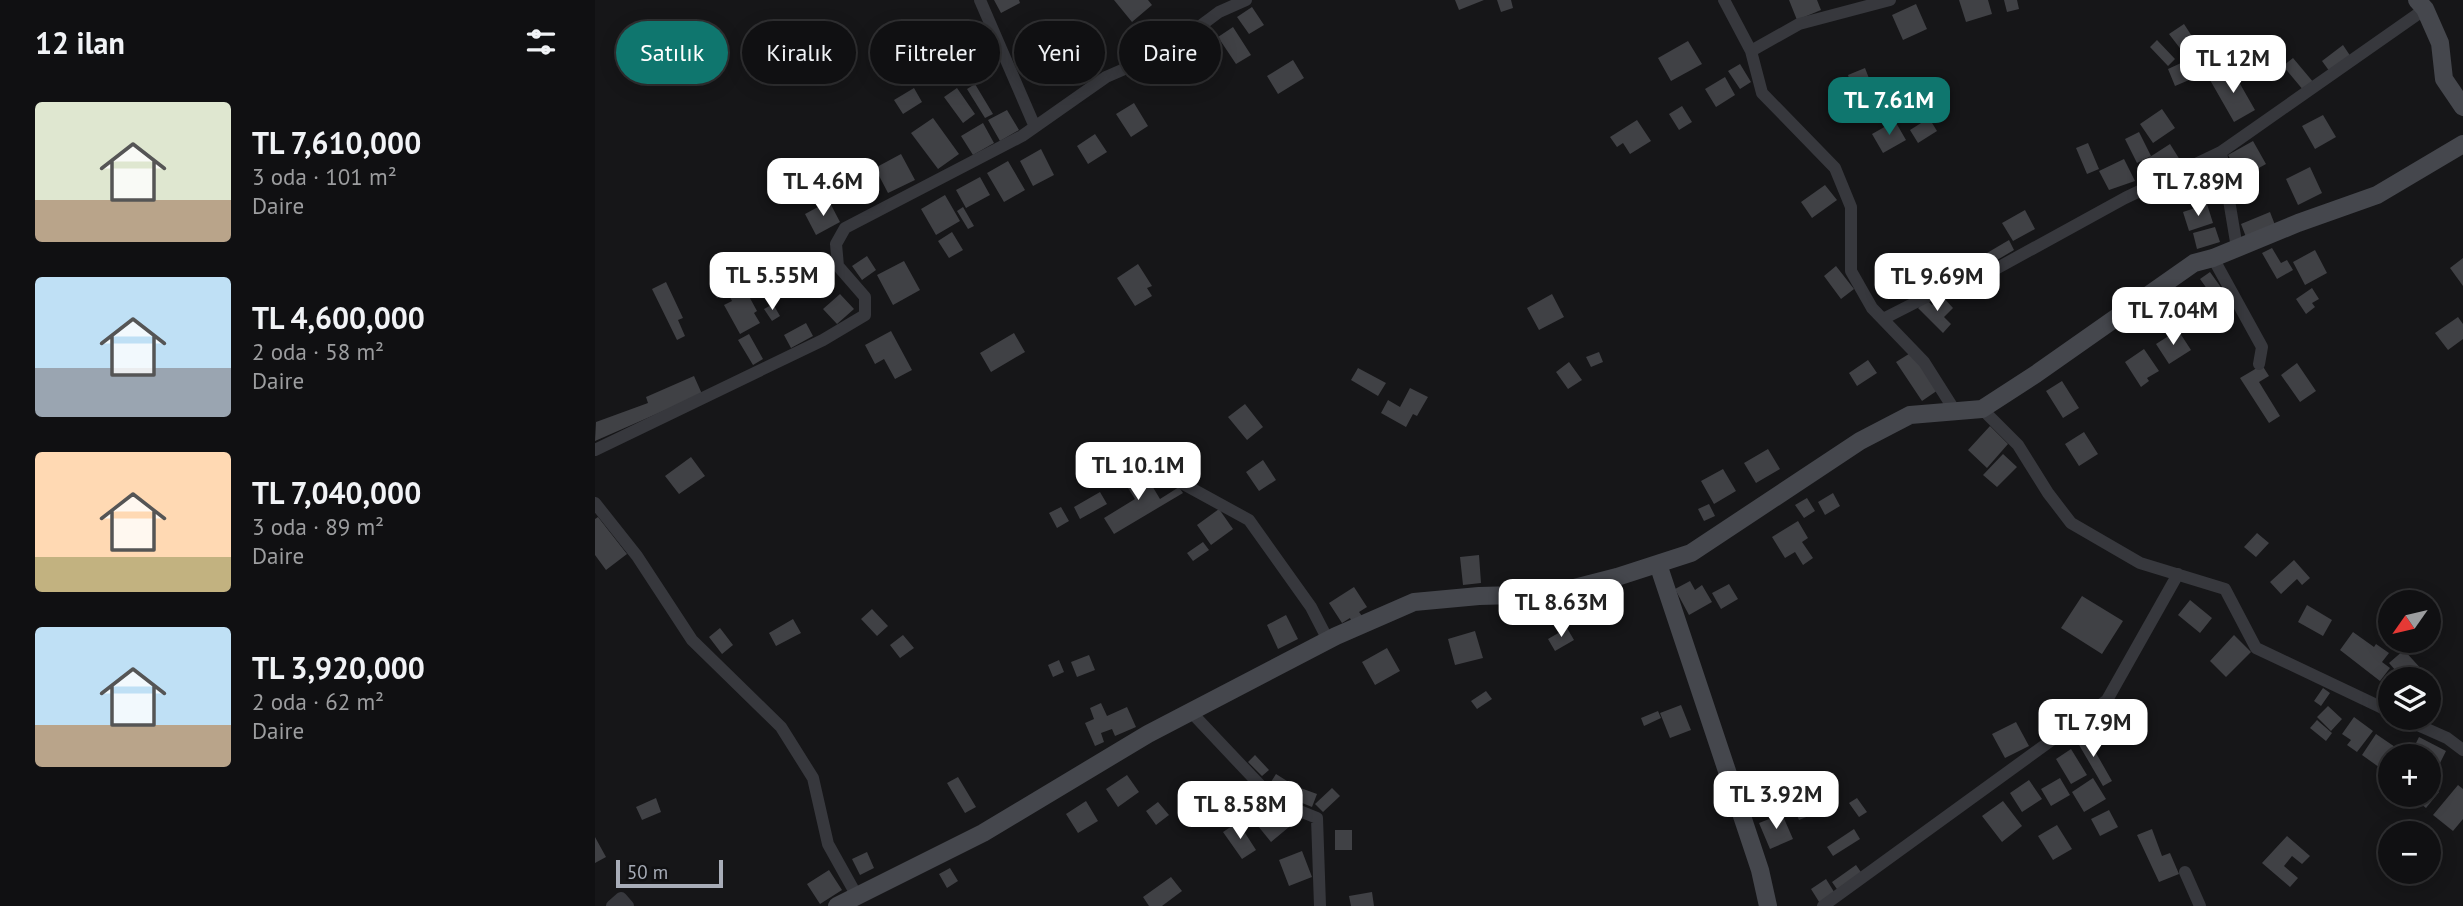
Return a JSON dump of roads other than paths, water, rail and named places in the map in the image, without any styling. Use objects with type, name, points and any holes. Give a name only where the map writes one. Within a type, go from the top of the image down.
[{"type":"street","points":[[981,0],[1035,127]]},
{"type":"street","points":[[595,450],[823,340],[865,315],[865,298],[838,266],[835,244],[845,229],[1023,136],[1106,77],[1168,50],[1219,12],[1246,0]]},
{"type":"street","points":[[1724,0],[1751,51],[1762,93],[1835,168],[1851,207],[1851,271],[1872,307],[1924,362],[1955,411]]},
{"type":"street","points":[[1751,51],[1799,24],[1890,0]]},
{"type":"street","points":[[1883,319],[1932,294],[1992,271],[2125,198],[2221,152],[2421,4],[2440,43],[2444,79],[2463,107]]},
{"type":"street","points":[[595,503],[637,556],[692,640],[781,727],[813,778],[845,903],[983,833],[1149,734],[1328,640],[1414,602],[1479,596],[1551,594],[1617,578],[1691,553],[1860,441],[1910,415],[1982,408],[2036,374],[2195,262],[2213,258],[2377,195],[2463,144]]},
{"type":"street","points":[[2221,152],[2238,248]]},
{"type":"street","points":[[2213,258],[2262,347],[2259,364]]},
{"type":"street","points":[[1982,408],[2018,444],[2048,493],[2071,523],[2140,564],[2225,589],[2256,648],[2378,706]]},
{"type":"street","points":[[1157,469],[1249,520],[1311,607],[1328,640]]},
{"type":"street","points":[[1658,564],[1760,870],[1768,906]]},
{"type":"street","points":[[1823,906],[2107,700],[2179,574]]},
{"type":"street","points":[[1191,712],[1275,801],[1317,818],[1320,906]]},
{"type":"street","points":[[2429,730],[2447,738],[2463,750]]},
{"type":"street","points":[[2185,872],[2200,906]]},
{"type":"street","points":[[611,906],[621,898],[628,906]]}]
